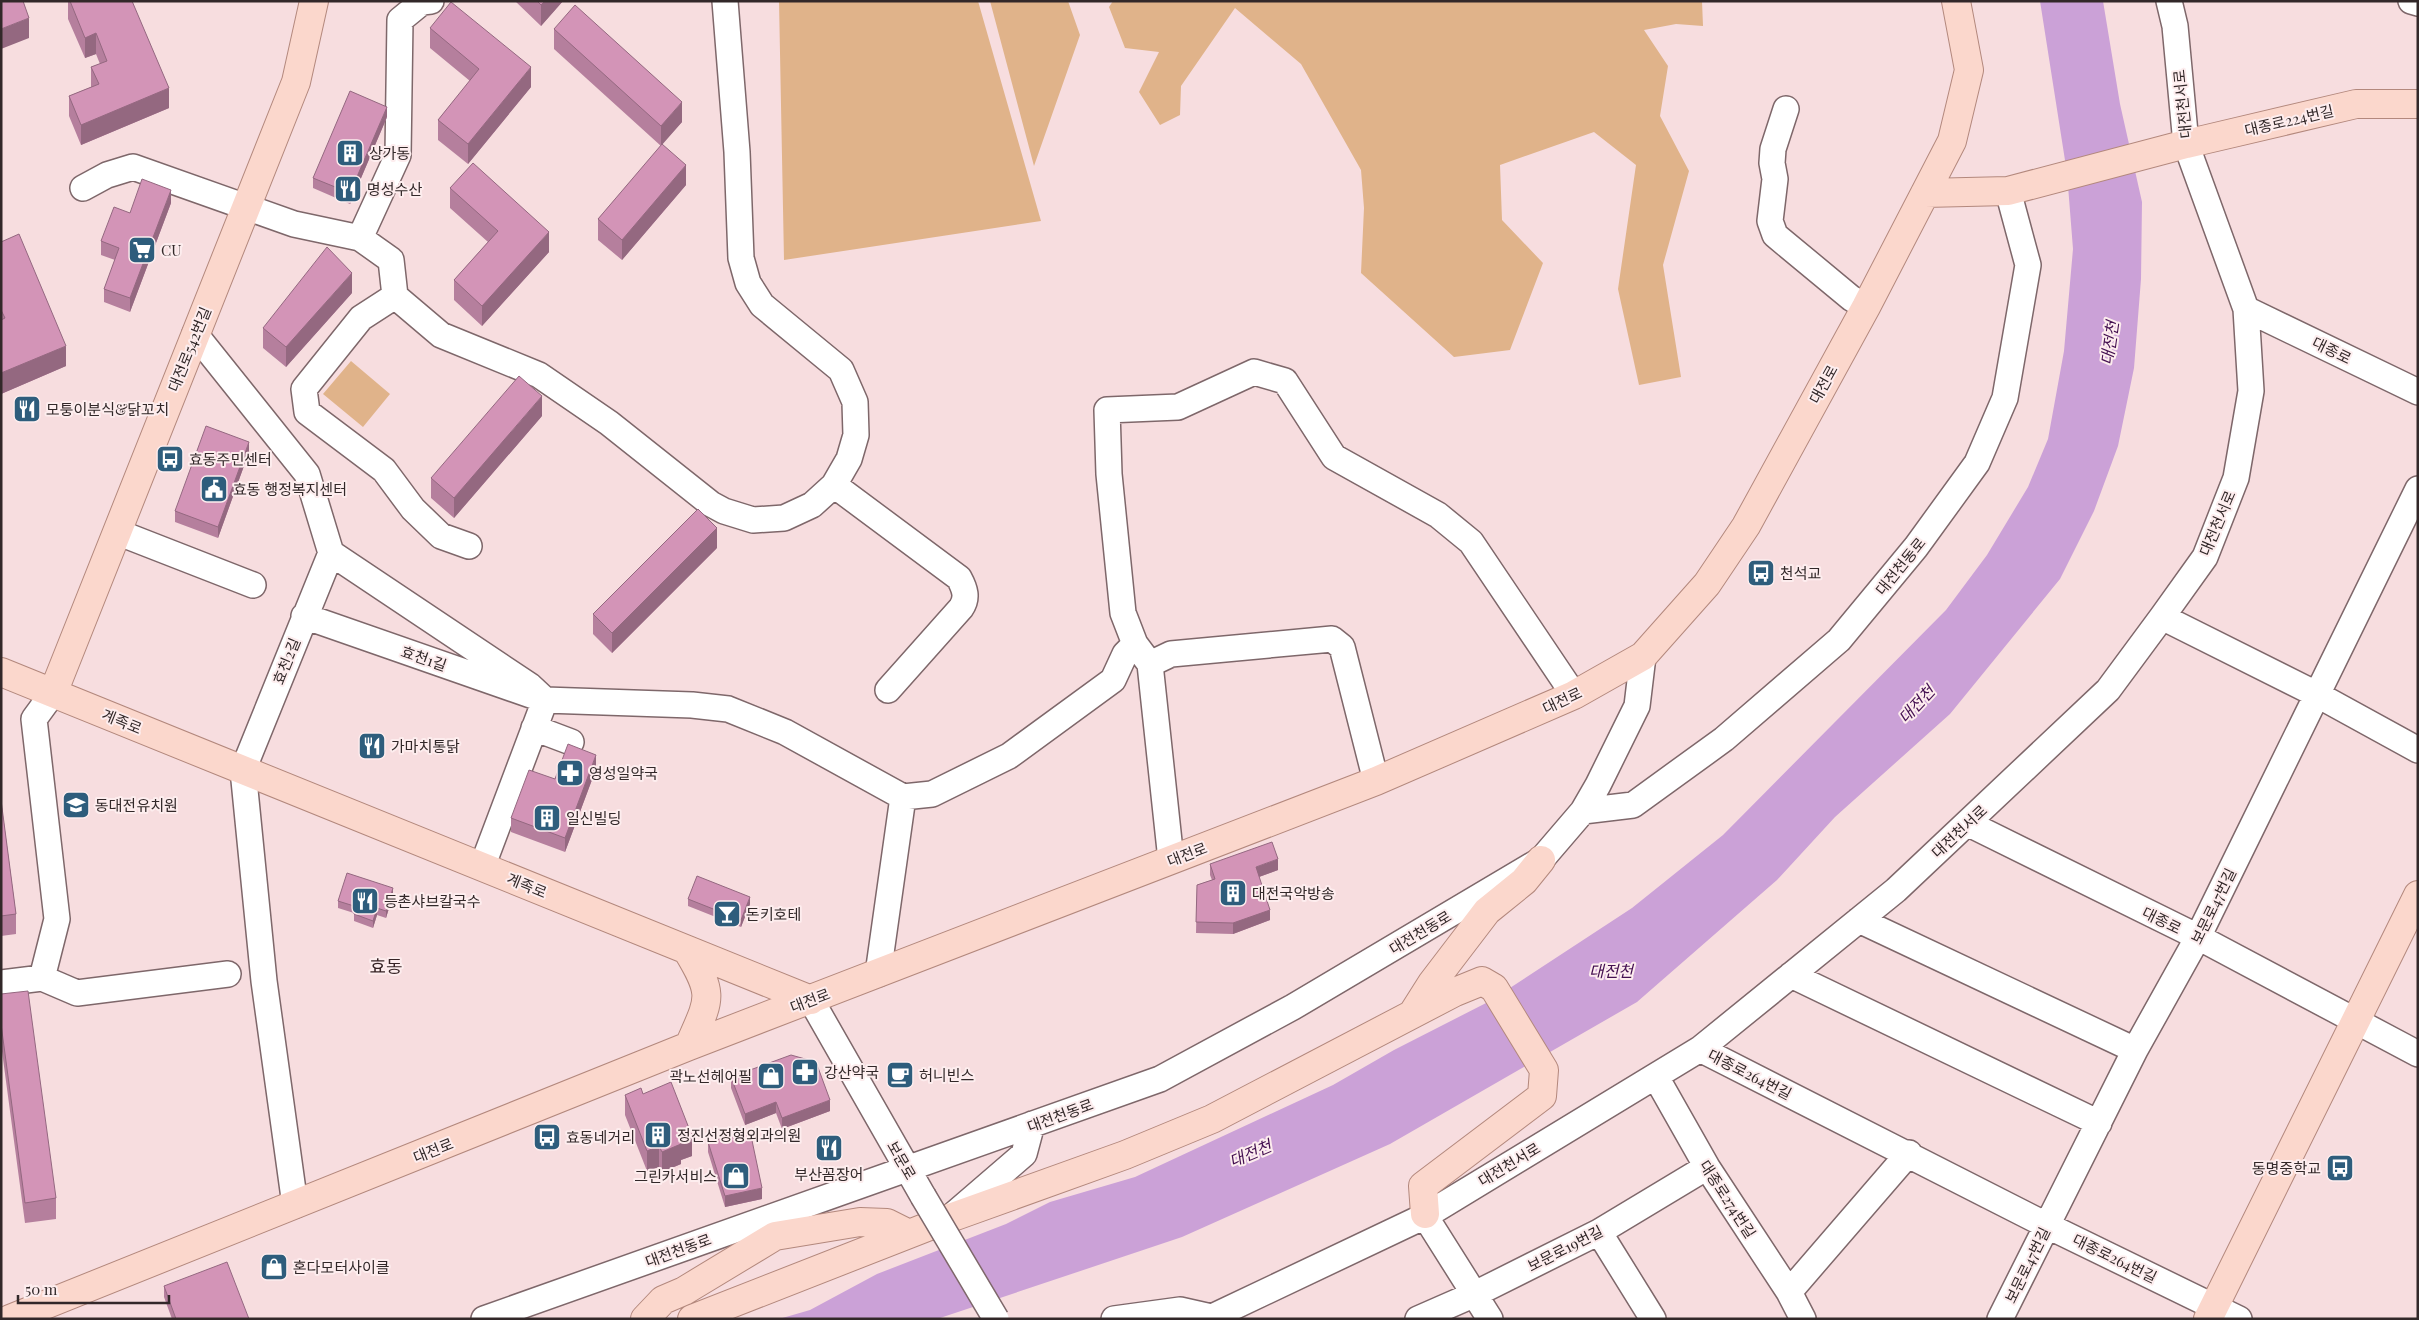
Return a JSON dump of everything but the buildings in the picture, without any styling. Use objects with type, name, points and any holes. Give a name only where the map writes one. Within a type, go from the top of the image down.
[{"type":"main road","name":"대전로542번길","points":[[53,693],[296,82],[314,1]]},
{"type":"main road","name":"대전로","points":[[25,1316],[689,1046],[1376,781],[1574,695],[1643,656],[1707,584],[1746,526],[1866,307],[1952,141],[1969,70],[1956,1]]},
{"type":"main road","name":"대종로224번길","points":[[2017,190],[2174,148],[2356,104],[2418,104]]},
{"type":"main road","points":[[1925,193],[2017,190]]},
{"type":"main road","name":"계족로","points":[[1,672],[811,1000]]},
{"type":"main road","points":[[1411,1016],[1432,983],[1481,918],[1524,881],[1541,860]]},
{"type":"main road","points":[[2212,1312],[2418,895]]},
{"type":"main road","points":[[687,950],[704,979],[707,1005],[689,1046]]},
{"type":"main road","points":[[692,1319],[950,1218],[1125,1155],[1212,1119],[1472,983],[1482,981],[1494,988],[1544,1070],[1542,1096],[1423,1186],[1425,1215]]},
{"type":"main road","points":[[645,1319],[663,1300],[684,1291],[771,1227],[860,1222],[887,1223],[909,1234]]},
{"type":"street","points":[[360,238],[398,156],[400,20],[422,2],[431,1]]},
{"type":"street","points":[[83,188],[107,175],[133,167],[246,205],[294,224],[360,238],[390,260],[395,296],[441,335],[539,375],[609,422],[712,504],[724,511],[753,520],[784,518],[812,505],[834,485],[849,460],[856,435],[855,402],[841,370],[762,305],[748,283],[740,258],[737,152],[724,1]]},
{"type":"street","name":"대전천서로","points":[[1209,1318],[1425,1215],[1700,1049],[1896,890],[2108,690],[2162,617],[2205,557],[2236,478],[2251,390],[2246,309],[2174,148],[2175,26],[2168,1]]},
{"type":"street","points":[[2411,1],[2418,3]]},
{"type":"street","points":[[1786,109],[1773,149],[1772,163],[1775,179],[1770,221],[1772,228],[1775,235],[1851,298],[1866,307]]},
{"type":"street","name":"대전천동로","points":[[1583,811],[1633,805],[1724,739],[1839,640],[1916,548],[1977,463],[2005,398],[2028,265],[2017,190]]},
{"type":"street","points":[[395,296],[361,318],[304,389],[307,412],[384,470],[413,509],[441,536],[470,546]]},
{"type":"street","name":"대종로","points":[[2246,309],[2418,392]]},
{"type":"street","points":[[195,334],[307,474],[331,553],[530,686],[545,700],[482,867]]},
{"type":"street","points":[[1171,860],[1150,664],[1135,644],[1123,613],[1109,474],[1107,410],[1178,407],[1254,372],[1285,382],[1334,457],[1438,515],[1470,542],[1574,695]]},
{"type":"street","points":[[834,485],[960,578],[964,588],[966,601],[962,608],[888,690]]},
{"type":"street","name":"보문로47번길","points":[[2000,1319],[2135,1050],[2198,937],[2418,489]]},
{"type":"street","points":[[117,532],[253,585]]},
{"type":"street","name":"효천2길","points":[[243,770],[331,553]]},
{"type":"street","name":"효천1길","points":[[304,616],[545,700],[692,705],[728,710],[785,732],[903,797]]},
{"type":"street","points":[[2162,617],[2316,694],[2418,750]]},
{"type":"street","points":[[1150,664],[1171,654],[1332,640],[1342,647],[1376,781]]},
{"type":"street","points":[[878,974],[903,797],[932,794],[1010,756],[1113,680],[1125,654],[1135,644]]},
{"type":"street","name":"대전천동로","points":[[484,1319],[771,1227],[906,1169],[1160,1079],[1293,1007],[1541,860],[1583,811],[1637,706],[1643,656]]},
{"type":"street","points":[[42,978],[58,919],[34,720],[53,693]]},
{"type":"street","points":[[534,728],[571,742]]},
{"type":"street","points":[[243,770],[264,981],[295,1205]]},
{"type":"street","name":"대종로","points":[[1967,823],[2198,937],[2418,1054]]},
{"type":"street","points":[[1859,920],[2135,1050]]},
{"type":"street","points":[[1,983],[42,978],[77,993],[228,974]]},
{"type":"street","points":[[1791,975],[2099,1122]]},
{"type":"street","name":"보문로","points":[[811,1000],[906,1169],[996,1319]]},
{"type":"street","name":"대종로264번길","points":[[1700,1049],[1909,1153],[2212,1312],[2239,1319]]},
{"type":"street","name":"대종로274번길","points":[[1656,1077],[1707,1167],[1789,1292],[1803,1319]]},
{"type":"street","points":[[950,1218],[1024,1154],[1032,1124]]},
{"type":"street","points":[[1789,1292],[1909,1153]]},
{"type":"street","name":"보문로19번길","points":[[1418,1319],[1475,1294],[1599,1232],[1707,1167]]},
{"type":"street","points":[[1425,1215],[1490,1319]]},
{"type":"street","points":[[1599,1232],[1652,1319]]},
{"type":"street","points":[[1114,1319],[1180,1310],[1209,1318]]},
{"type":"shaded area","points":[[779,1],[978,1],[1041,221],[784,260]]},
{"type":"shaded area","points":[[990,1],[1068,1],[1080,35],[1034,166]]},
{"type":"shaded area","points":[[1113,1],[1702,1],[1703,26],[1676,24],[1644,30],[1668,66],[1660,116],[1689,171],[1663,265],[1681,377],[1639,385],[1618,289],[1636,165],[1594,132],[1500,165],[1502,220],[1543,263],[1510,350],[1454,357],[1361,273],[1364,208],[1361,170],[1301,64],[1235,8],[1181,86],[1180,115],[1160,125],[1139,92],[1159,52],[1125,48],[1109,7]]},
{"type":"shaded area","points":[[351,361],[390,394],[363,427],[323,394]]},
{"type":"water","name":"대전천","points":[[2040,1],[2103,1],[2120,104],[2142,202],[2141,279],[2134,368],[2118,446],[2094,511],[2060,579],[1950,714],[1835,817],[1777,880],[1637,1002],[1390,1144],[1182,1237],[937,1319],[779,1319],[810,1310],[877,1274],[1006,1224],[1050,1202],[1135,1177],[1333,1085],[1394,1050],[1490,1001],[1632,908],[1723,835],[1946,610],[1987,555],[2028,487],[2048,439],[2064,351],[2073,249],[2067,173]]},
{"type":"place","name":"상가동","points":[[350,153]]},
{"type":"place","name":"명성수산","points":[[348,189]]},
{"type":"place","name":"CU","points":[[142,250]]},
{"type":"place","name":"모퉁이분식&닭꼬치","points":[[27,409]]},
{"type":"place","name":"효동주민센터","points":[[170,459]]},
{"type":"place","name":"효동 행정복지센터","points":[[214,489]]},
{"type":"place","name":"천석교","points":[[1761,573]]},
{"type":"place","name":"가마치통닭","points":[[372,746]]},
{"type":"place","name":"영성일약국","points":[[570,773]]},
{"type":"place","name":"동대전유치원","points":[[76,805]]},
{"type":"place","name":"일신빌딩","points":[[547,818]]},
{"type":"place","name":"대전국악방송","points":[[1233,893]]},
{"type":"place","name":"등촌샤브칼국수","points":[[365,901]]},
{"type":"place","name":"돈키호테","points":[[727,914]]},
{"type":"place","name":"강산약국","points":[[805,1072]]},
{"type":"place","name":"허니빈스","points":[[900,1075]]},
{"type":"place","name":"곽노선헤어필","points":[[771,1076]]},
{"type":"place","name":"정진선정형외과의원","points":[[658,1135]]},
{"type":"place","name":"효동네거리","points":[[547,1137]]},
{"type":"place","name":"부산꼼장어","points":[[829,1148]]},
{"type":"place","name":"동명중학교","points":[[2340,1168]]},
{"type":"place","name":"그린카서비스","points":[[736,1176]]},
{"type":"place","name":"혼다모터사이클","points":[[274,1267]]},
{"type":"district","name":"효동","points":[[386,966]]}]
